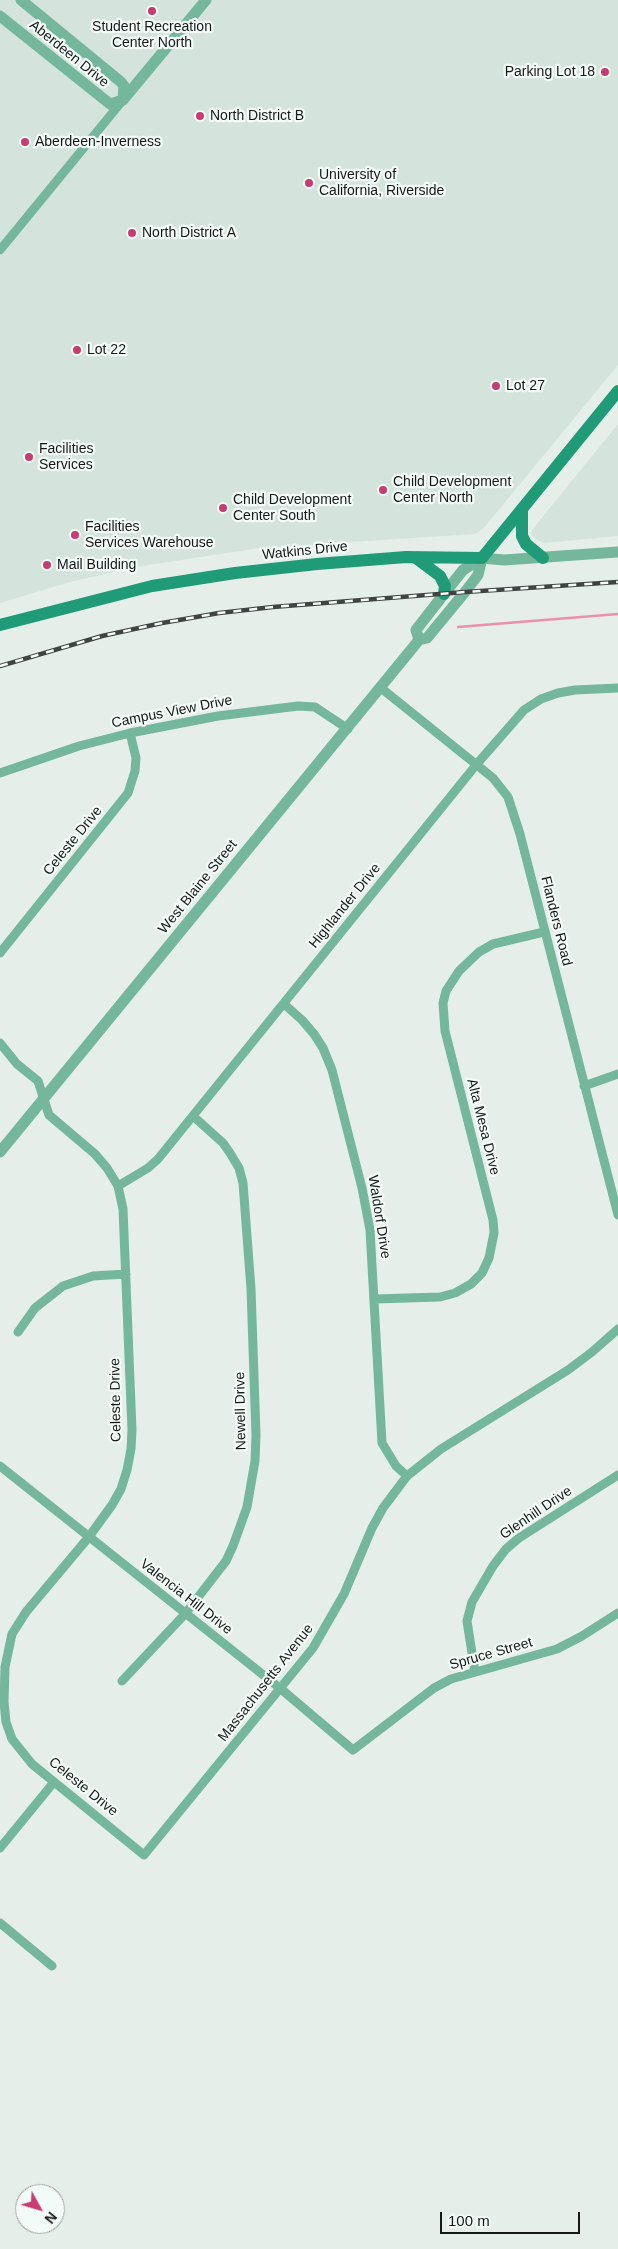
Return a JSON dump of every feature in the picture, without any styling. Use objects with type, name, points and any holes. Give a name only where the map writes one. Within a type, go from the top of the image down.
[{"type":"main road","name":"West Blaine Street","points":[[482,558],[618,391]]},
{"type":"main road","points":[[522,510],[522,536],[526,544],[543,558]]},
{"type":"main road","points":[[416,558],[440,576],[445,586],[444,594]]},
{"type":"main road","name":"Watkins Drive","points":[[0,625],[152,586],[235,573],[317,564],[416,558],[482,558]]},
{"type":"street","name":"Aberdeen Drive","points":[[0,16],[105,102],[115,104],[123,100],[124,86],[121,82],[20,0]]},
{"type":"street","points":[[0,250],[206,0]]},
{"type":"street","name":"Watkins Drive","points":[[482,558],[543,558],[618,552]]},
{"type":"street","name":"West Blaine Street","points":[[419,640],[416,630],[464,570],[482,558]]},
{"type":"street","name":"West Blaine Street","points":[[0,1152],[419,640],[427,638],[478,575],[482,558]]},
{"type":"street","name":"Flanders Road","points":[[380,688],[493,778],[508,796],[520,834],[618,1215]]},
{"type":"street","name":"Highlander Drive","points":[[118,1186],[148,1168],[158,1159],[476,765],[524,710],[541,699],[575,690],[618,688]]},
{"type":"street","name":"Campus View Drive","points":[[0,773],[79,746],[130,733],[218,716],[298,706],[315,707],[348,729]]},
{"type":"street","name":"Celeste Drive","points":[[0,954],[128,793],[135,771],[136,758],[130,733]]},
{"type":"street","name":"Alta Mesa Drive","points":[[374,1299],[440,1297],[456,1293],[476,1278],[489,1258],[494,1233],[493,1220],[445,1031],[443,1003],[446,991],[456,976],[479,952],[494,944],[544,932]]},
{"type":"street","name":"Waldorf Drive","points":[[284,1004],[314,1034],[323,1048],[332,1070],[362,1188],[370,1230],[382,1443],[396,1466],[407,1476]]},
{"type":"street","name":"Celeste Drive","points":[[0,1043],[17,1064],[38,1081],[48,1116],[95,1154],[107,1168],[118,1186],[123,1209],[131,1449],[121,1489],[103,1519],[20,1620],[12,1634],[5,1668],[4,1702],[6,1722],[12,1739],[32,1764],[144,1855]]},
{"type":"street","points":[[584,1086],[618,1074]]},
{"type":"street","name":"Newell Drive","points":[[122,1681],[185,1614],[216,1575],[233,1546],[241,1526],[252,1484],[256,1435],[251,1289],[243,1183],[235,1160],[223,1143],[193,1116]]},
{"type":"street","points":[[18,1332],[35,1308],[63,1286],[93,1276],[126,1274]]},
{"type":"street","name":"Massachusetts Avenue","points":[[144,1855],[281,1689],[326,1628],[344,1594],[372,1528],[383,1508],[407,1476],[441,1449],[568,1370],[592,1352],[618,1328]]},
{"type":"street","name":"Valencia Hill Drive","points":[[0,1466],[88,1538],[281,1689],[354,1750]]},
{"type":"street","name":"Glenhill Drive","points":[[475,1672],[467,1621],[472,1602],[492,1566],[506,1549],[519,1538],[618,1475]]},
{"type":"street","name":"Spruce Street","points":[[354,1750],[434,1688],[451,1679],[557,1649],[582,1636],[618,1612]]},
{"type":"street","points":[[0,1848],[54,1782]]},
{"type":"street","points":[[0,1923],[52,1966]]},
{"type":"shaded area","name":"University of California, Riverside","points":[[0,0],[618,0],[618,365],[483,529],[475,534],[260,548],[142,566],[74,581],[0,603]]},
{"type":"shaded area","points":[[618,424],[618,536],[544,543],[535,539],[531,534],[532,530]]},
{"type":"waterway","points":[[458,627],[618,614]]},
{"type":"railway","points":[[0,666],[102,636],[219,613],[465,592],[618,582]]},
{"type":"place","name":"Student Recreation Center North","points":[[152,11]]},
{"type":"place","name":"Parking Lot 18","points":[[605,72]]},
{"type":"place","name":"North District B","points":[[200,116]]},
{"type":"place","name":"Aberdeen-Inverness","points":[[25,142]]},
{"type":"place","name":"University of California, Riverside","points":[[309,183]]},
{"type":"place","name":"North District A","points":[[132,233]]},
{"type":"place","name":"Lot 22","points":[[77,350]]},
{"type":"place","name":"Lot 27","points":[[496,386]]},
{"type":"place","name":"Facilities Services","points":[[29,457]]},
{"type":"place","name":"Child Development Center North","points":[[383,490]]},
{"type":"place","name":"Child Development Center South","points":[[223,508]]},
{"type":"place","name":"Facilities Services Warehouse","points":[[75,535]]},
{"type":"place","name":"Mail Building","points":[[47,565]]}]
